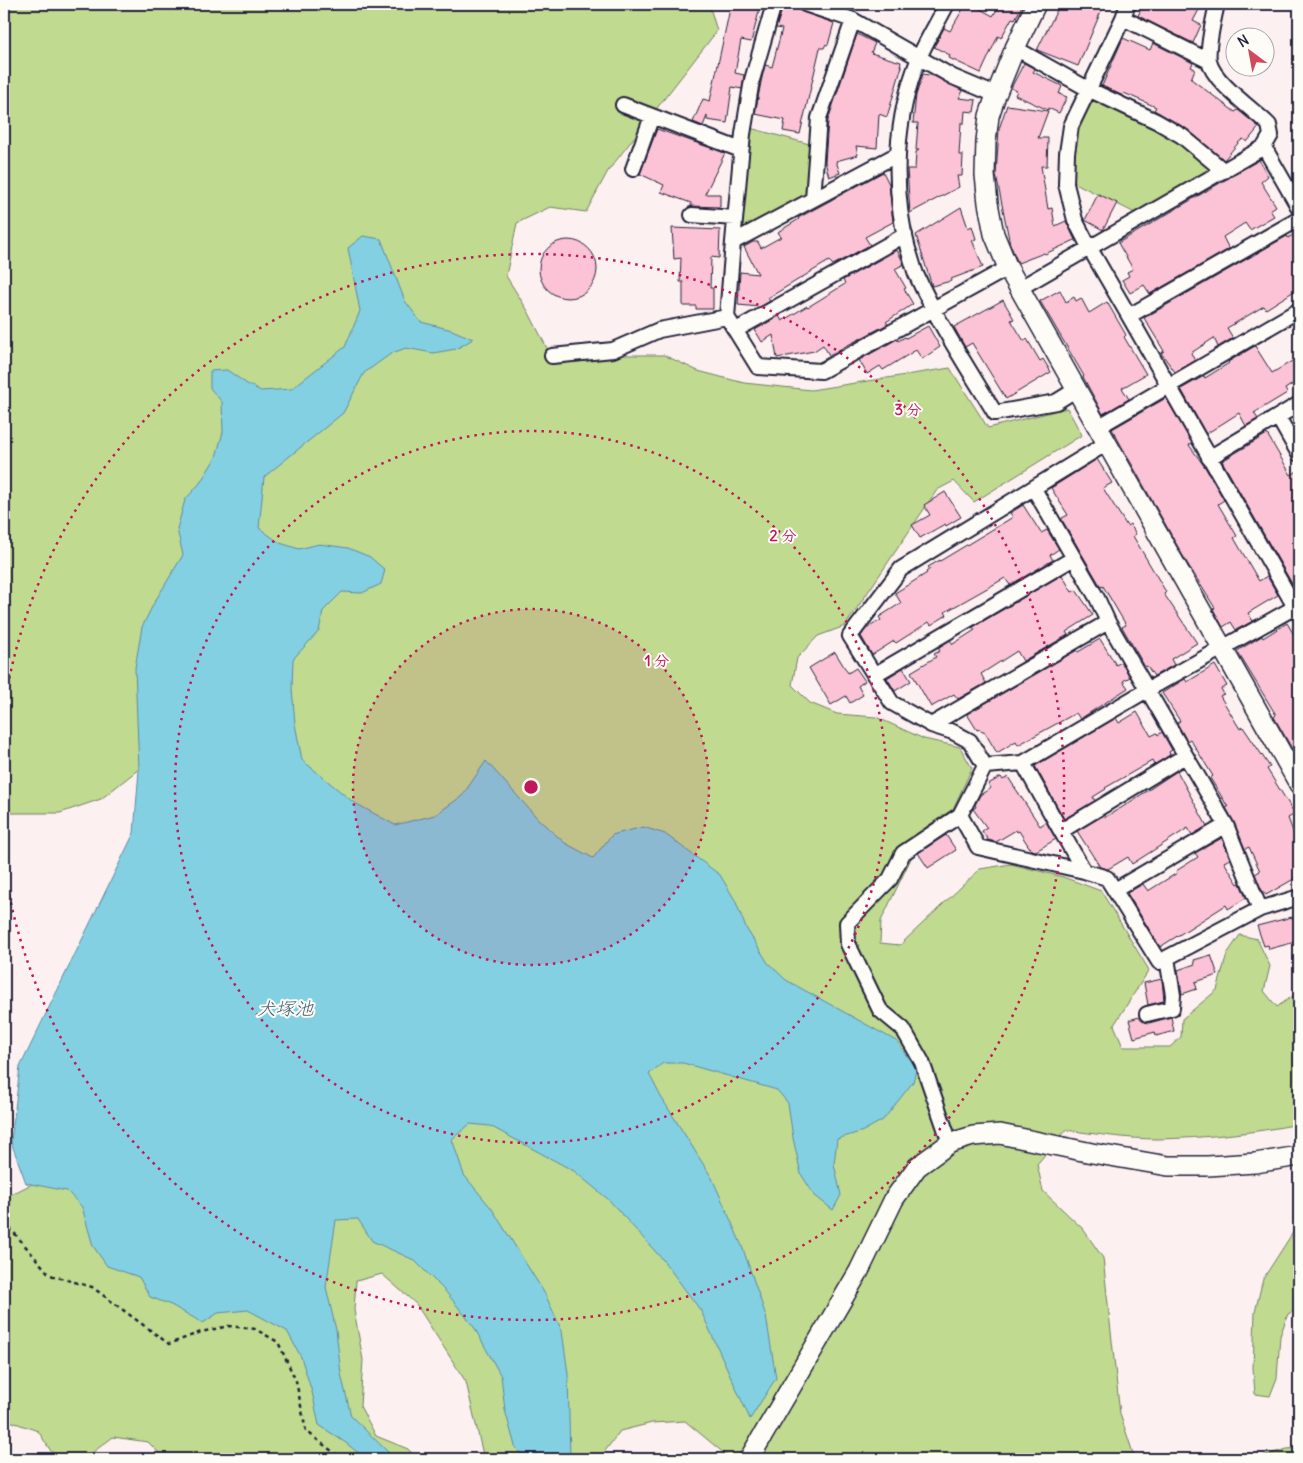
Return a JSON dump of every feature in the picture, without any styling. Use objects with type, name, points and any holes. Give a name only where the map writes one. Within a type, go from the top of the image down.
[{"type":"street","points":[[774,4],[752,80],[741,150],[727,317],[758,368],[822,371],[1008,268]]},
{"type":"street","points":[[804,4],[852,20],[953,78],[996,95]]},
{"type":"street","points":[[947,4],[919,58],[906,101],[898,154],[899,201],[905,235],[915,272],[934,310],[995,413],[1056,402],[1077,389]]},
{"type":"street","points":[[1036,4],[1015,48],[989,116],[986,141],[986,175],[988,202],[994,234],[1008,268],[1299,784]]},
{"type":"street","points":[[985,766],[1023,763],[1223,648],[1298,609],[1209,458],[1075,220],[1066,184],[1066,153],[1071,126],[1128,4]]},
{"type":"street","points":[[1020,288],[1264,147],[1271,135],[1269,125],[1218,78],[1209,61],[1211,32],[1217,4]]},
{"type":"street","points":[[1123,18],[1209,61]]},
{"type":"street","points":[[813,199],[819,118],[852,20]]},
{"type":"street","points":[[1015,48],[1088,90],[1156,121],[1182,136],[1224,171]]},
{"type":"street","points":[[623,105],[741,150]]},
{"type":"street","points":[[633,169],[652,116]]},
{"type":"street","points":[[1264,147],[1299,208]]},
{"type":"street","points":[[733,242],[898,154]]},
{"type":"street","points":[[692,215],[735,218]]},
{"type":"street","points":[[1129,316],[1299,219]]},
{"type":"street","points":[[736,330],[905,235]]},
{"type":"street","points":[[985,766],[970,741],[953,732],[931,725],[892,703],[850,636],[901,569],[1034,489],[1168,386],[1299,310]]},
{"type":"street","points":[[552,356],[613,350],[658,330],[727,317]]},
{"type":"street","points":[[1209,458],[1299,404]]},
{"type":"street","points":[[1278,417],[1299,454]]},
{"type":"street","points":[[1034,489],[1108,622],[1226,825],[1260,909]]},
{"type":"street","points":[[874,675],[1074,558]]},
{"type":"street","points":[[931,725],[1108,622]]},
{"type":"street","points":[[1061,831],[1185,756]]},
{"type":"street","points":[[1023,763],[1084,871]]},
{"type":"street","points":[[950,1143],[922,1062],[903,1029],[880,1010],[848,944],[848,923],[890,880],[903,853],[960,815],[985,766]]},
{"type":"street","points":[[960,815],[978,847],[1107,878],[1159,962],[1260,909],[1299,897]]},
{"type":"street","points":[[1114,890],[1226,825]]},
{"type":"street","points":[[1146,1014],[1172,1008],[1173,995],[1168,958]]},
{"type":"street","points":[[749,1459],[859,1271],[894,1199],[917,1167],[950,1143],[973,1136],[1000,1134],[1168,1166],[1255,1164],[1299,1156]]},
{"type":"path","points":[[4,1221],[50,1275],[92,1287],[169,1344],[201,1332],[229,1326],[255,1329],[278,1342],[296,1381],[306,1431],[342,1459]]},
{"type":"green space","points":[[4,4],[709,4],[717,31],[608,171],[586,212],[550,207],[517,223],[506,276],[528,311],[549,352],[664,355],[698,371],[744,383],[811,390],[950,368],[988,428],[1067,408],[1082,435],[974,502],[954,481],[937,490],[845,626],[818,636],[797,658],[792,685],[810,703],[837,714],[876,717],[924,739],[960,747],[972,768],[953,809],[926,827],[881,921],[880,943],[900,945],[980,869],[1011,864],[1063,877],[1101,891],[1149,970],[1114,1025],[1123,1047],[1170,1047],[1181,1037],[1182,1019],[1217,990],[1227,954],[1240,935],[1257,939],[1270,966],[1264,991],[1277,1007],[1294,995],[1299,967],[1299,1124],[1193,1138],[1158,1139],[1066,1130],[1037,1164],[1043,1191],[1083,1229],[1103,1258],[1120,1414],[1135,1459],[731,1459],[685,1421],[652,1423],[620,1431],[599,1459],[484,1459],[466,1382],[416,1304],[382,1274],[356,1281],[354,1310],[363,1360],[360,1406],[376,1436],[408,1449],[417,1459],[165,1459],[148,1442],[113,1437],[84,1459],[56,1459],[38,1431],[4,1419],[4,1198],[99,1150],[396,861],[169,745],[101,799],[60,813],[4,813]]},
{"type":"green space","points":[[1093,98],[1171,137],[1214,168],[1137,214],[1075,183],[1072,160],[1075,139]]},
{"type":"green space","points":[[750,128],[813,145],[806,197],[746,228],[741,223]]},
{"type":"green space","points":[[1299,1223],[1299,1308],[1288,1314],[1280,1336],[1277,1378],[1270,1396],[1255,1394],[1253,1368],[1255,1312],[1263,1279]]},
{"type":"green space","points":[[1299,1448],[1299,1459],[1264,1459],[1263,1456],[1287,1449]]},
{"type":"water","name":"犬塚池","points":[[363,236],[381,239],[405,301],[421,322],[452,330],[473,339],[456,349],[433,353],[406,348],[392,353],[364,373],[343,413],[264,477],[259,528],[280,543],[299,549],[319,544],[348,548],[370,557],[385,570],[381,584],[362,593],[342,592],[323,611],[319,631],[293,659],[292,688],[295,724],[302,760],[353,802],[395,825],[435,815],[462,796],[486,761],[538,819],[565,843],[593,858],[612,835],[643,827],[665,834],[720,875],[735,900],[746,928],[768,963],[786,980],[898,1042],[912,1061],[916,1070],[913,1082],[883,1120],[863,1131],[837,1139],[834,1164],[841,1195],[833,1210],[814,1195],[801,1174],[788,1103],[777,1090],[683,1063],[663,1063],[649,1074],[661,1097],[712,1178],[742,1246],[766,1316],[776,1378],[750,1419],[701,1311],[663,1260],[609,1200],[574,1171],[490,1126],[470,1124],[452,1139],[464,1175],[492,1209],[545,1294],[562,1331],[568,1374],[570,1459],[524,1459],[515,1446],[505,1410],[501,1376],[474,1327],[446,1292],[414,1260],[372,1241],[358,1219],[336,1220],[326,1287],[336,1330],[341,1374],[351,1416],[391,1455],[390,1459],[366,1459],[319,1425],[312,1392],[301,1357],[287,1331],[248,1310],[218,1313],[203,1323],[171,1305],[150,1297],[139,1277],[107,1266],[93,1246],[82,1207],[67,1191],[26,1183],[11,1142],[20,1067],[134,833],[139,770],[135,668],[142,627],[183,555],[177,529],[185,500],[200,483],[216,457],[223,432],[222,402],[210,388],[210,371],[227,370],[261,391],[291,389],[345,347],[360,311],[348,248]]},
{"type":"building","points":[[731,4],[761,4],[751,42],[741,40],[735,73],[744,75],[742,89],[732,87],[727,123],[707,120],[707,116],[703,126],[693,122],[703,99],[710,101]]},
{"type":"building","points":[[784,4],[834,23],[828,45],[826,44],[824,48],[820,48],[800,134],[783,131],[785,120],[755,114],[765,65],[772,67],[782,29],[776,28]]},
{"type":"building","points":[[966,4],[971,4],[993,16],[1000,4],[1023,4],[1015,19],[1012,18],[1001,38],[998,36],[981,73],[949,58],[950,55],[934,47],[944,28],[950,31]]},
{"type":"building","points":[[1060,4],[1070,4],[1083,10],[1086,4],[1104,4],[1078,66],[1037,50]]},
{"type":"building","points":[[1143,4],[1202,4],[1193,21],[1201,25],[1193,43],[1138,16]]},
{"type":"building","points":[[857,34],[875,43],[871,53],[901,62],[900,66],[902,66],[887,117],[879,114],[877,148],[856,146],[858,155],[836,161],[840,173],[829,177],[825,162],[828,120]]},
{"type":"building","points":[[1123,38],[1150,50],[1153,43],[1193,63],[1191,67],[1195,69],[1191,79],[1235,112],[1238,110],[1259,127],[1247,142],[1243,139],[1239,142],[1224,160],[1187,129],[1154,110],[1156,107],[1124,93],[1123,96],[1102,86]]},
{"type":"building","points":[[1024,63],[1035,69],[1033,72],[1062,86],[1059,94],[1067,97],[1059,113],[1015,95],[1017,91],[1011,88]]},
{"type":"building","points":[[923,74],[934,76],[963,91],[959,98],[976,100],[974,112],[965,111],[964,123],[961,123],[959,155],[963,155],[962,176],[957,176],[959,187],[910,213],[907,169],[915,169],[916,152],[919,150],[916,150],[918,123],[913,123],[916,95]]},
{"type":"building","points":[[1007,105],[1048,111],[1038,138],[1048,138],[1047,166],[1041,166],[1048,209],[1052,208],[1055,226],[1066,221],[1075,240],[1045,254],[1018,263],[1010,244],[996,175],[999,129]]},
{"type":"building","points":[[657,129],[725,153],[705,194],[720,194],[720,207],[691,206],[691,203],[661,192],[664,185],[640,174]]},
{"type":"building","points":[[1259,160],[1268,176],[1261,182],[1276,206],[1270,210],[1274,216],[1250,230],[1245,223],[1223,237],[1229,249],[1150,294],[1144,285],[1130,293],[1122,280],[1129,276],[1127,272],[1133,269],[1118,243]]},
{"type":"building","points":[[883,172],[889,184],[893,222],[865,237],[870,245],[833,265],[829,261],[768,298],[770,301],[760,307],[738,305],[740,272],[758,274],[744,247],[753,242],[758,242],[761,248],[781,237],[778,232],[798,218]]},
{"type":"building","points":[[1098,194],[1117,203],[1103,230],[1085,220]]},
{"type":"building","points":[[961,207],[968,228],[972,226],[976,239],[972,240],[983,267],[951,279],[951,281],[932,286],[916,235]]},
{"type":"building","points":[[672,228],[720,230],[719,258],[711,257],[710,288],[713,288],[713,309],[696,309],[696,306],[683,306],[683,282],[680,282],[681,258],[674,259]]},
{"type":"building","points":[[1299,231],[1299,288],[1266,309],[1264,306],[1227,328],[1233,338],[1218,347],[1214,338],[1191,353],[1195,361],[1175,372],[1161,353],[1164,351],[1144,318],[1287,236],[1288,238]]},
{"type":"building","points":[[562,240],[574,240],[589,248],[597,263],[597,275],[589,290],[574,298],[562,298],[547,290],[539,275],[539,263],[547,248]]},
{"type":"building","points":[[897,250],[904,264],[895,269],[913,304],[886,322],[888,324],[829,355],[823,345],[814,351],[777,358],[773,335],[762,342],[755,330],[779,316],[782,321],[808,307],[845,284],[843,280]]},
{"type":"building","points":[[1060,290],[1066,302],[1074,297],[1076,301],[1081,298],[1089,313],[1107,302],[1126,335],[1124,337],[1146,374],[1122,388],[1129,399],[1103,414],[1084,376],[1040,301]]},
{"type":"building","points":[[1003,300],[1014,319],[1011,320],[1024,341],[1027,339],[1040,361],[1043,359],[1051,372],[1006,399],[972,343],[965,347],[954,327]]},
{"type":"building","points":[[928,326],[940,347],[922,359],[916,350],[883,370],[880,366],[867,374],[859,360],[897,339],[898,341],[906,338]]},
{"type":"building","points":[[1255,346],[1272,373],[1299,357],[1299,380],[1285,389],[1287,393],[1254,413],[1258,419],[1246,426],[1239,413],[1206,434],[1181,389],[1204,376],[1205,378]]},
{"type":"building","points":[[1166,398],[1192,443],[1189,445],[1205,467],[1224,500],[1218,504],[1237,536],[1234,538],[1259,581],[1267,576],[1278,595],[1248,613],[1253,621],[1236,630],[1231,622],[1223,627],[1213,609],[1215,608],[1187,563],[1112,429]]},
{"type":"building","points":[[1267,434],[1291,475],[1299,470],[1299,596],[1222,461]]},
{"type":"building","points":[[1097,459],[1112,483],[1103,488],[1127,526],[1130,524],[1136,534],[1133,536],[1166,592],[1164,594],[1197,643],[1171,659],[1174,665],[1154,676],[1147,666],[1145,667],[1122,627],[1126,625],[1103,586],[1101,587],[1062,520],[1062,518],[1068,515],[1051,488]]},
{"type":"building","points":[[945,492],[961,517],[920,538],[912,525],[930,515],[924,505]]},
{"type":"building","points":[[1023,505],[1041,533],[1047,530],[1059,549],[1050,555],[1053,560],[1010,585],[1005,578],[945,612],[947,615],[931,625],[929,622],[896,643],[894,641],[872,655],[861,636],[866,629],[881,620],[879,617],[901,603],[895,593],[927,573],[930,569],[928,567],[1013,517],[1010,513]]},
{"type":"building","points":[[1062,575],[1072,592],[1076,590],[1093,615],[1066,632],[1068,635],[1023,661],[1017,651],[981,674],[986,683],[958,699],[954,694],[931,707],[911,672],[936,657],[934,654],[940,651],[938,648],[950,640],[953,644],[975,630],[973,627]]},
{"type":"building","points":[[1287,623],[1299,643],[1299,761],[1274,717],[1276,715],[1237,651]]},
{"type":"building","points":[[1100,639],[1116,665],[1121,662],[1130,677],[1123,681],[1128,688],[1080,719],[1076,713],[1018,745],[1016,741],[997,753],[984,731],[977,730],[967,714],[1077,650],[1078,652]]},
{"type":"building","points":[[835,652],[848,673],[856,668],[865,681],[858,686],[863,695],[850,703],[846,696],[831,705],[809,668]]},
{"type":"building","points":[[1215,665],[1227,686],[1221,689],[1224,694],[1220,696],[1240,729],[1243,727],[1270,767],[1267,769],[1295,814],[1288,818],[1299,848],[1299,876],[1266,895],[1261,889],[1255,874],[1260,871],[1249,847],[1245,849],[1226,808],[1228,807],[1210,778],[1213,776],[1190,739],[1187,741],[1177,723],[1180,721],[1162,693],[1185,679],[1187,682]]},
{"type":"building","points":[[903,668],[911,681],[895,691],[887,678]]},
{"type":"building","points":[[1137,712],[1151,736],[1162,732],[1172,750],[1169,752],[1170,755],[1154,765],[1152,761],[1105,788],[1093,797],[1095,801],[1064,819],[1035,766],[1116,718],[1119,723]]},
{"type":"building","points":[[1177,771],[1207,826],[1192,835],[1188,828],[1132,864],[1128,857],[1108,869],[1100,867],[1077,831],[1104,815],[1105,817],[1121,808]]},
{"type":"building","points":[[1001,777],[1003,780],[1008,777],[1040,826],[1046,822],[1056,839],[1036,851],[1031,850],[1019,831],[1017,832],[1016,830],[996,842],[988,840],[982,831],[987,828],[973,809],[976,807],[975,805],[980,795],[991,788],[988,784]]},
{"type":"building","points":[[946,835],[956,850],[928,868],[918,853]]},
{"type":"building","points":[[1222,838],[1230,859],[1224,862],[1238,884],[1240,883],[1246,898],[1228,909],[1226,905],[1160,947],[1127,893],[1143,884],[1148,891],[1198,857],[1195,853]]},
{"type":"building","points":[[1292,917],[1293,919],[1299,918],[1299,941],[1269,949],[1268,945],[1264,946],[1257,926]]},
{"type":"building","points":[[1211,955],[1218,975],[1195,982],[1197,989],[1182,994],[1178,970],[1195,964],[1194,960]]},
{"type":"building","points":[[1162,979],[1164,1001],[1148,1005],[1144,983]]},
{"type":"building","points":[[1139,1017],[1144,1022],[1149,1023],[1171,1017],[1174,1031],[1156,1036],[1155,1032],[1134,1038],[1129,1020]]}]
